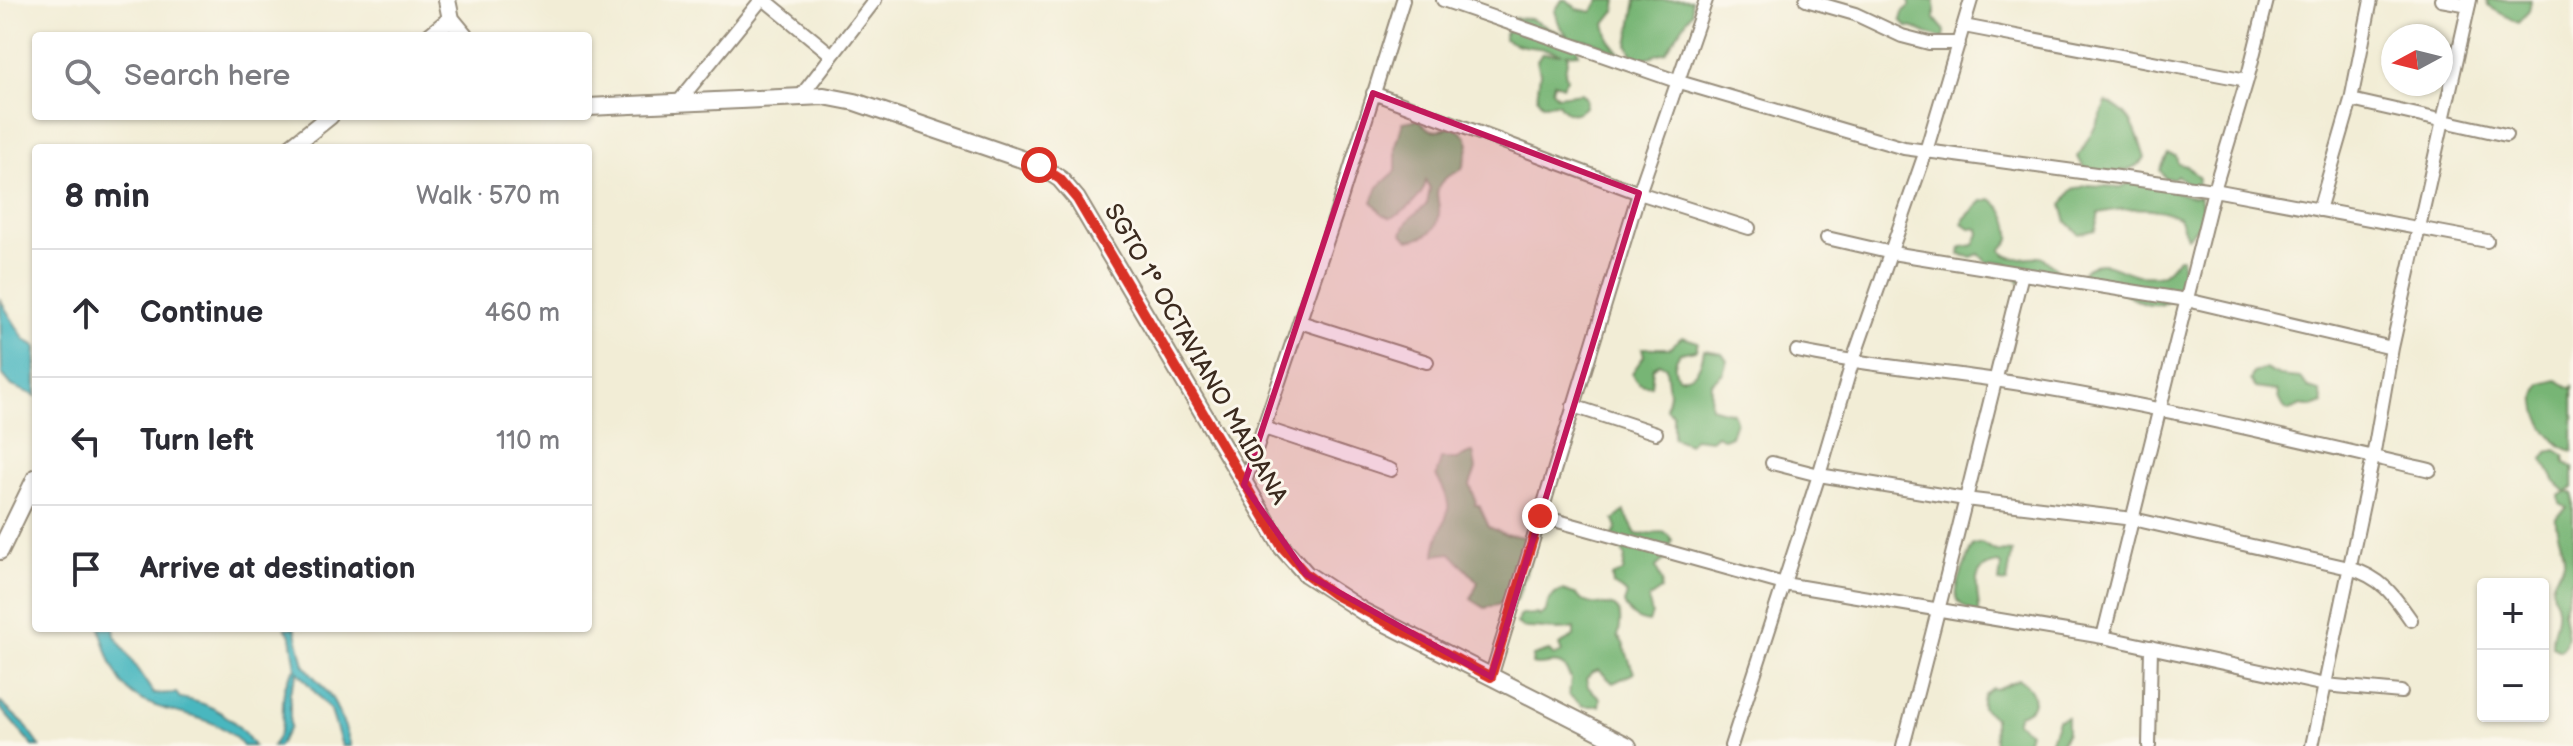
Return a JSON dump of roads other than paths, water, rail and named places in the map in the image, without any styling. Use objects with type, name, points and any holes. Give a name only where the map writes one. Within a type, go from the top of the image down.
[{"type":"main road","points":[[447,0],[451,19],[462,32]]},
{"type":"main road","points":[[435,32],[451,19]]},
{"type":"main road","name":"SGTO 1° OCTAVIANO MAIDANA","points":[[592,107],[676,105],[801,96],[855,102],[1039,165],[1060,179],[1077,199],[1244,485],[1282,547],[1306,574],[1364,612],[1628,746]]},
{"type":"main road","points":[[295,144],[325,120]]},
{"type":"main road","points":[[0,551],[32,485]]},
{"type":"street","points":[[676,105],[763,0],[832,55]]},
{"type":"street","points":[[801,96],[875,0]]},
{"type":"street","points":[[1244,485],[1300,322],[1403,0]]},
{"type":"street","points":[[1443,0],[1679,82],[1904,148],[2214,190],[2487,241]]},
{"type":"street","points":[[1491,677],[1639,193],[1706,0]]},
{"type":"street","points":[[1806,0],[1855,14],[1902,36],[1929,43],[1959,43]]},
{"type":"street","points":[[1731,746],[1852,363],[1926,151],[1971,0]]},
{"type":"street","points":[[2103,637],[2214,190],[2267,0]]},
{"type":"street","points":[[2319,210],[2351,100],[2371,0]]},
{"type":"street","points":[[2312,746],[2373,457],[2392,348],[2469,3],[2441,0]]},
{"type":"street","points":[[1964,26],[2247,80]]},
{"type":"street","points":[[1373,93],[1639,193],[1749,228]]},
{"type":"street","points":[[2351,100],[2506,135]]},
{"type":"street","points":[[1827,238],[1892,253],[2187,300],[2392,348]]},
{"type":"street","points":[[1903,746],[1940,610],[2022,274]]},
{"type":"street","points":[[1300,322],[1427,362]]},
{"type":"street","points":[[1797,351],[1852,363],[1995,380],[2160,410],[2430,470]]},
{"type":"street","points":[[1573,406],[1656,433]]},
{"type":"street","points":[[1264,428],[1391,470]]},
{"type":"street","points":[[1772,463],[1819,475],[1965,499],[2133,519],[2349,568],[2369,573],[2395,597],[2411,620]]},
{"type":"street","points":[[1540,516],[1784,584],[2103,637],[2325,685],[2401,692]]},
{"type":"street","points":[[2149,746],[2151,647]]},
{"type":"water","points":[[0,300],[25,340],[32,344],[32,394],[12,386],[2,374]]},
{"type":"water","points":[[101,632],[114,632],[154,694],[176,693],[180,698],[213,708],[232,720],[254,746],[243,746],[232,734],[205,720],[160,708],[132,694],[116,673]]},
{"type":"water","points":[[288,632],[296,632],[304,665],[332,698],[351,746],[342,746],[331,711],[298,672],[290,692],[290,727],[278,746],[272,746],[282,726],[285,688],[296,668]]},
{"type":"water","points":[[0,702],[25,725],[40,746],[33,746],[0,708]]}]
